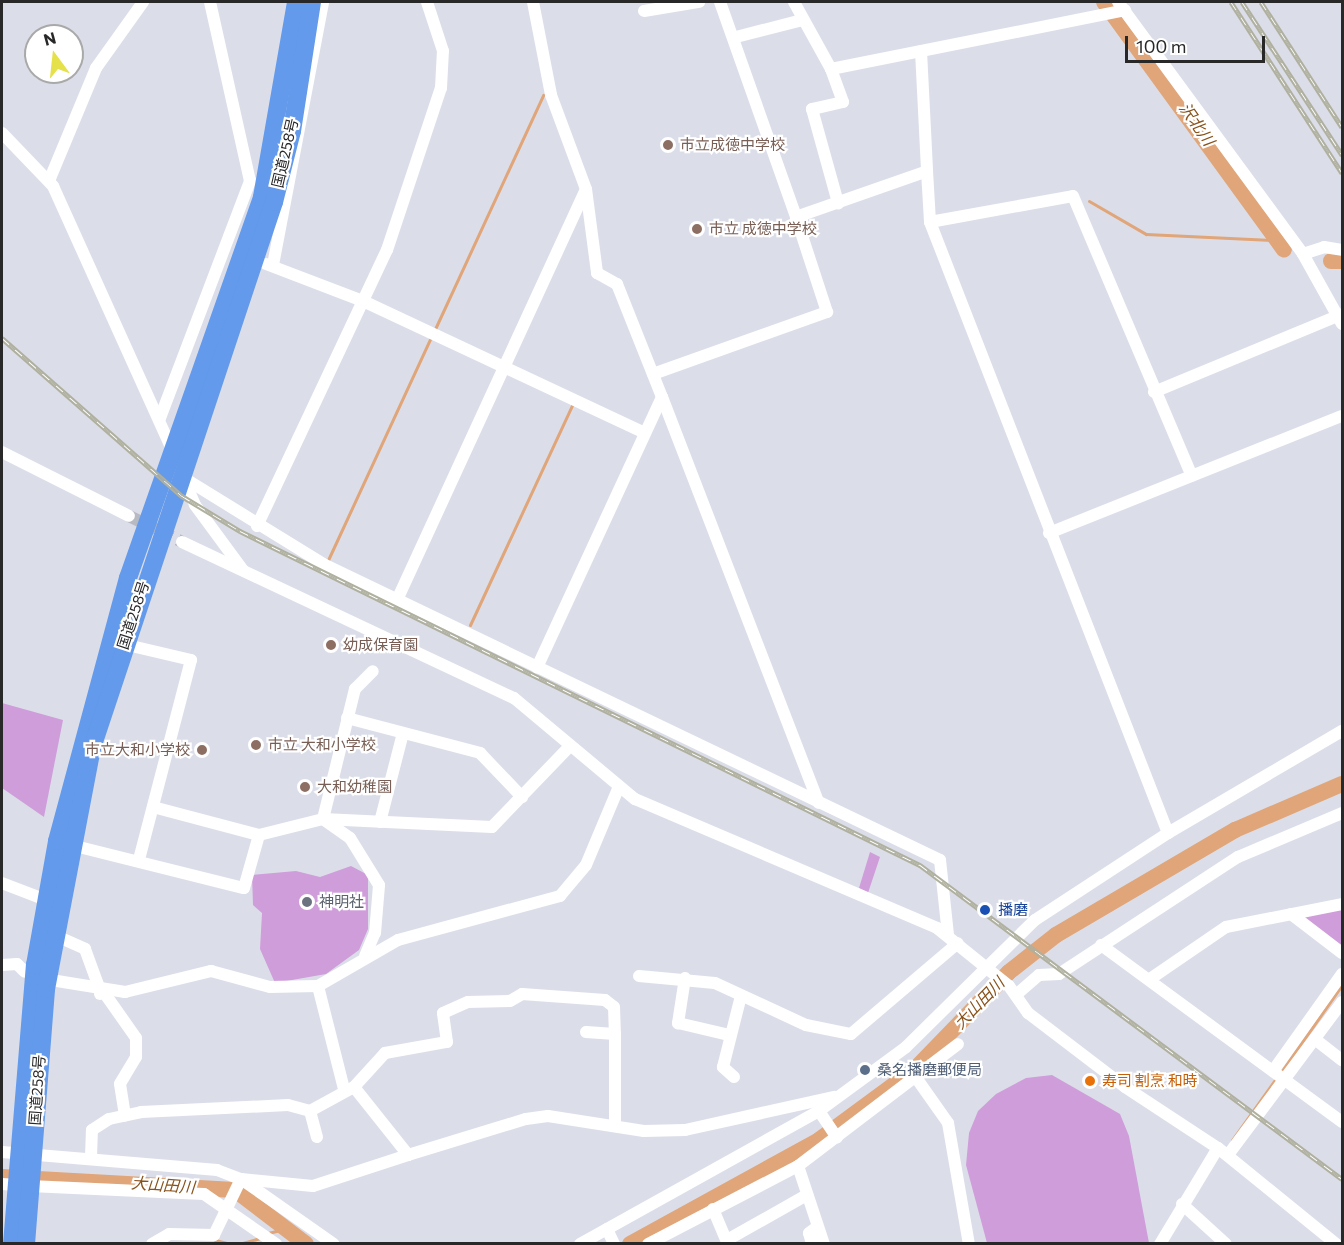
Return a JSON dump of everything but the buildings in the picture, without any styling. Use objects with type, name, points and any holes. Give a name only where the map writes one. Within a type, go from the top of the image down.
[{"type":"highway","name":"国道258号","points":[[185,442],[262,197],[296,2]]},
{"type":"highway","name":"国道258号","points":[[12,1244],[19,1183],[35,964],[46,900],[98,674],[274,202],[292,131],[312,2]]},
{"type":"highway","name":"国道258号","points":[[21,1156],[52,985],[54,935],[71,845],[123,644],[166,494]]},
{"type":"highway","name":"国道258号","points":[[19,1183],[26,1244]]},
{"type":"street","points":[[49,182],[96,68],[143,2]]},
{"type":"street","points":[[160,418],[228,258],[250,180],[210,2]]},
{"type":"street","points":[[323,2],[269,265],[363,302],[507,366],[645,433]]},
{"type":"street","points":[[257,526],[387,250],[441,88],[443,51],[427,2]]},
{"type":"street","points":[[533,2],[551,94],[586,189],[597,273],[617,284],[819,803]]},
{"type":"street","points":[[644,11],[699,2]]},
{"type":"street","points":[[653,374],[827,312],[736,38],[720,2]]},
{"type":"street","points":[[794,2],[831,69],[843,102],[812,110],[838,203]]},
{"type":"street","points":[[831,69],[1104,14],[1120,8],[1303,254],[1341,318],[1154,393]]},
{"type":"street","points":[[736,38],[802,20]]},
{"type":"street","points":[[921,51],[930,222],[1049,533],[1168,832]]},
{"type":"street","points":[[2,133],[49,182],[160,418],[195,505],[244,571]]},
{"type":"street","points":[[796,218],[927,171]]},
{"type":"street","points":[[396,600],[507,366],[586,189]]},
{"type":"street","points":[[930,222],[1072,196],[1127,317],[1154,393],[1192,476]]},
{"type":"street","points":[[1303,254],[1324,247],[1342,250]]},
{"type":"street","points":[[537,668],[662,397]]},
{"type":"street","points":[[1049,533],[1342,416]]},
{"type":"street","points":[[2,452],[129,516]]},
{"type":"street","points":[[184,478],[257,526],[396,600],[940,860],[953,939]]},
{"type":"street","points":[[182,542],[514,698],[618,789],[815,878],[908,913],[953,939],[1013,990],[1028,1013],[1125,1088],[1223,1151],[1336,1244]]},
{"type":"street","points":[[123,644],[191,660],[140,859]]},
{"type":"street","points":[[323,819],[355,688],[373,671]]},
{"type":"street","points":[[347,718],[402,737],[480,753],[522,797]]},
{"type":"street","points":[[579,1244],[610,1235],[820,1113],[838,1096],[906,1047],[989,969],[1035,920],[1168,832],[1342,731]]},
{"type":"street","points":[[381,822],[402,737]]},
{"type":"street","points":[[153,807],[259,835],[323,819],[492,827],[570,746]]},
{"type":"street","points":[[101,990],[134,990],[211,971],[270,987],[318,986],[365,956],[426,931],[560,896],[582,873],[618,789]]},
{"type":"street","points":[[1013,990],[1039,975],[1059,974],[1238,857],[1342,813]]},
{"type":"street","points":[[323,819],[350,838],[379,885],[375,933],[365,956]]},
{"type":"street","points":[[71,845],[140,859],[244,888],[259,835]]},
{"type":"street","points":[[2,883],[46,900]]},
{"type":"street","points":[[1150,979],[1226,927],[1342,904]]},
{"type":"street","points":[[1292,914],[1342,953]]},
{"type":"street","points":[[54,935],[85,949],[108,1005],[133,1030],[138,1047],[120,1084],[125,1116]]},
{"type":"street","points":[[639,976],[685,978],[741,996],[806,1025],[851,1034],[953,939]]},
{"type":"street","points":[[1101,945],[1342,1122]]},
{"type":"street","points":[[2,965],[17,964],[25,972]]},
{"type":"street","points":[[1160,1244],[1182,1204],[1278,1075],[1342,974]]},
{"type":"street","points":[[685,978],[678,1023],[729,1035]]},
{"type":"street","points":[[52,985],[100,995],[101,990]]},
{"type":"street","points":[[318,986],[349,1088],[408,1155]]},
{"type":"street","points":[[91,1157],[92,1130],[125,1116],[259,1104],[310,1111],[349,1088],[386,1053],[447,1042],[443,1013],[482,998],[510,1001],[522,994],[605,1000],[615,1007],[615,1125]]},
{"type":"street","points":[[734,1077],[723,1067],[729,1035],[741,996]]},
{"type":"street","points":[[1278,1075],[1316,1040],[1342,1002]]},
{"type":"street","points":[[586,1032],[615,1034]]},
{"type":"street","points":[[1316,1040],[1342,1060]]},
{"type":"street","points":[[648,1244],[798,1166],[835,1136],[917,1079],[958,1044]]},
{"type":"street","points":[[917,1079],[948,1123],[969,1244]]},
{"type":"street","points":[[241,1179],[313,1186],[526,1119],[548,1116],[615,1125],[685,1130],[838,1096]]},
{"type":"street","points":[[310,1111],[317,1137]]},
{"type":"street","points":[[820,1113],[835,1136]]},
{"type":"street","points":[[21,1156],[91,1157],[217,1170],[241,1179],[334,1244]]},
{"type":"street","points":[[798,1166],[824,1244]]},
{"type":"street","points":[[152,1244],[169,1234],[214,1235],[224,1204],[241,1179]]},
{"type":"street","points":[[19,1183],[185,1191],[224,1204],[268,1238]]},
{"type":"street","points":[[713,1209],[728,1242],[807,1195]]},
{"type":"street","points":[[1182,1204],[1226,1244]]},
{"type":"street","points":[[812,1244],[809,1233],[817,1227]]},
{"type":"shaded area","points":[[2,703],[63,720],[44,817],[2,788]]},
{"type":"shaded area","points":[[870,852],[880,857],[868,893],[859,888]]},
{"type":"shaded area","points":[[351,866],[368,875],[368,929],[359,950],[326,974],[275,983],[260,949],[262,913],[253,905],[252,875],[296,871],[320,877]]},
{"type":"shaded area","points":[[1342,907],[1342,946],[1304,920],[1305,916]]},
{"type":"shaded area","points":[[1052,1075],[1120,1114],[1129,1136],[1149,1243],[987,1243],[966,1165],[969,1133],[978,1111],[996,1094],[1026,1078]]},
{"type":"waterway","name":"沢北川","points":[[1104,2],[1284,250]]},
{"type":"waterway","points":[[435,329],[543,95]]},
{"type":"waterway","points":[[1089,201],[1146,234],[1274,240]]},
{"type":"waterway","name":"沢北川","points":[[1331,261],[1342,261]]},
{"type":"waterway","points":[[328,560],[430,339]]},
{"type":"waterway","points":[[470,625],[573,403]]},
{"type":"waterway","name":"大山田川","points":[[630,1244],[819,1140],[914,1070],[1009,972],[1056,935],[1235,830],[1342,784]]},
{"type":"waterway","points":[[1281,1072],[1342,985]]},
{"type":"waterway","points":[[1232,1140],[1277,1077]]},
{"type":"waterway","name":"大山田川","points":[[2,1177],[235,1190],[306,1244]]},
{"type":"waterway","points":[[268,1233],[288,1228]]},
{"type":"waterway","points":[[239,1244],[260,1238]]},
{"type":"waterway","points":[[215,1240],[231,1244]]},
{"type":"tunnel","points":[[129,516],[182,542]]},
{"type":"railway","points":[[1231,2],[1342,173]]},
{"type":"railway","points":[[1242,2],[1342,155]]},
{"type":"railway","points":[[1261,2],[1342,127]]},
{"type":"railway","points":[[2,338],[182,496],[240,531],[920,865],[1342,1179]]},
{"type":"place","name":"市立成徳中学校","points":[[668,145]]},
{"type":"place","name":"市立 成徳中学校","points":[[697,229]]},
{"type":"place","name":"幼成保育園","points":[[331,645]]},
{"type":"place","name":"市立 大和小学校","points":[[256,745]]},
{"type":"place","name":"市立大和小学校","points":[[202,750]]},
{"type":"place","name":"大和幼稚園","points":[[305,787]]},
{"type":"place","name":"神明社","points":[[307,902]]},
{"type":"place","name":"播磨","points":[[985,910]]},
{"type":"place","name":"桑名播磨郵便局","points":[[865,1070]]},
{"type":"place","name":"寿司 割烹 和時","points":[[1090,1081]]}]
